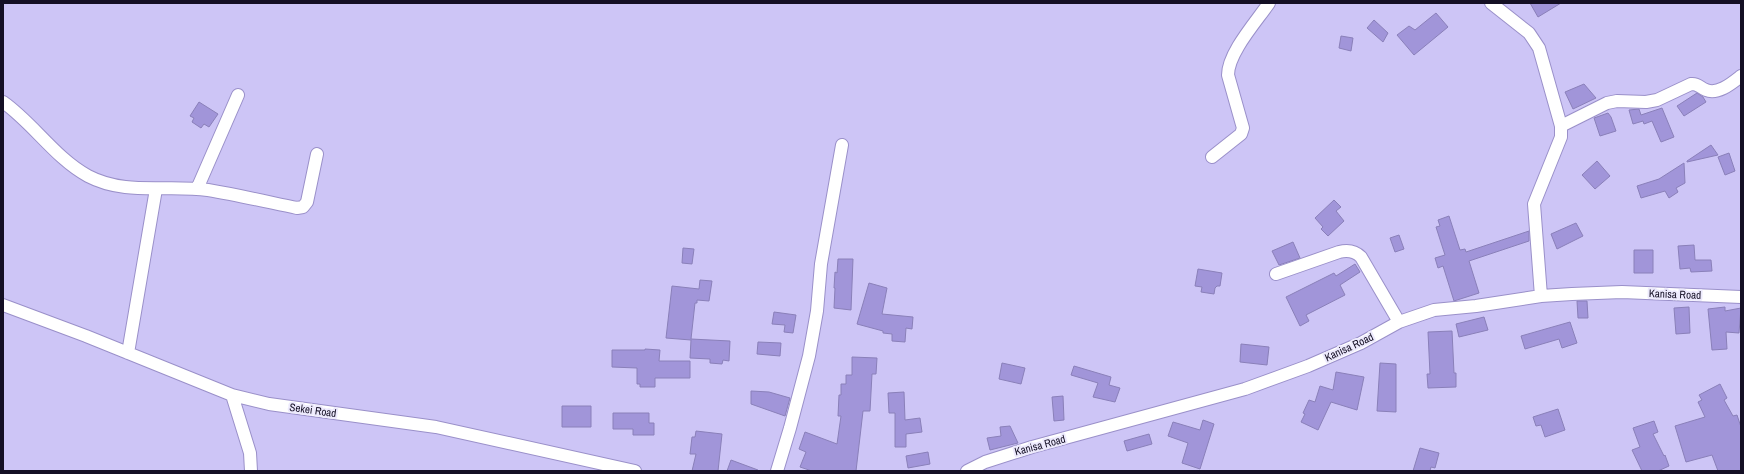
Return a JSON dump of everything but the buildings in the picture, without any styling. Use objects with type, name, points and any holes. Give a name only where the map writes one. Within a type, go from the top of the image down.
[{"type":"street","points":[[1212,157],[1241,134],[1243,128],[1228,75],[1228,69],[1233,55],[1269,3]]},
{"type":"street","points":[[1491,3],[1529,33],[1539,48],[1562,126],[1561,137],[1534,204],[1541,296]]},
{"type":"street","points":[[1562,126],[1607,102],[1646,102],[1657,100],[1691,84],[1696,84],[1705,90],[1713,92],[1741,76]]},
{"type":"street","points":[[197,189],[238,95]]},
{"type":"street","points":[[3,102],[18,112],[70,164],[88,176],[134,189],[197,189],[297,208],[303,206],[307,202],[317,154]]},
{"type":"street","points":[[777,471],[809,356],[817,311],[821,264],[842,145]]},
{"type":"street","points":[[128,353],[156,189]]},
{"type":"street","points":[[1276,274],[1339,252],[1348,251],[1356,253],[1361,257],[1399,322]]},
{"type":"street","name":"Kanisa Road","points":[[967,471],[985,462],[1032,447],[1252,386],[1314,364],[1361,343],[1399,322],[1434,310],[1476,306],[1541,296],[1622,292],[1741,297]]},
{"type":"street","name":"Sekei Road","points":[[3,305],[232,395],[290,407],[436,427],[635,471]]},
{"type":"street","points":[[232,395],[250,453],[251,471]]}]
